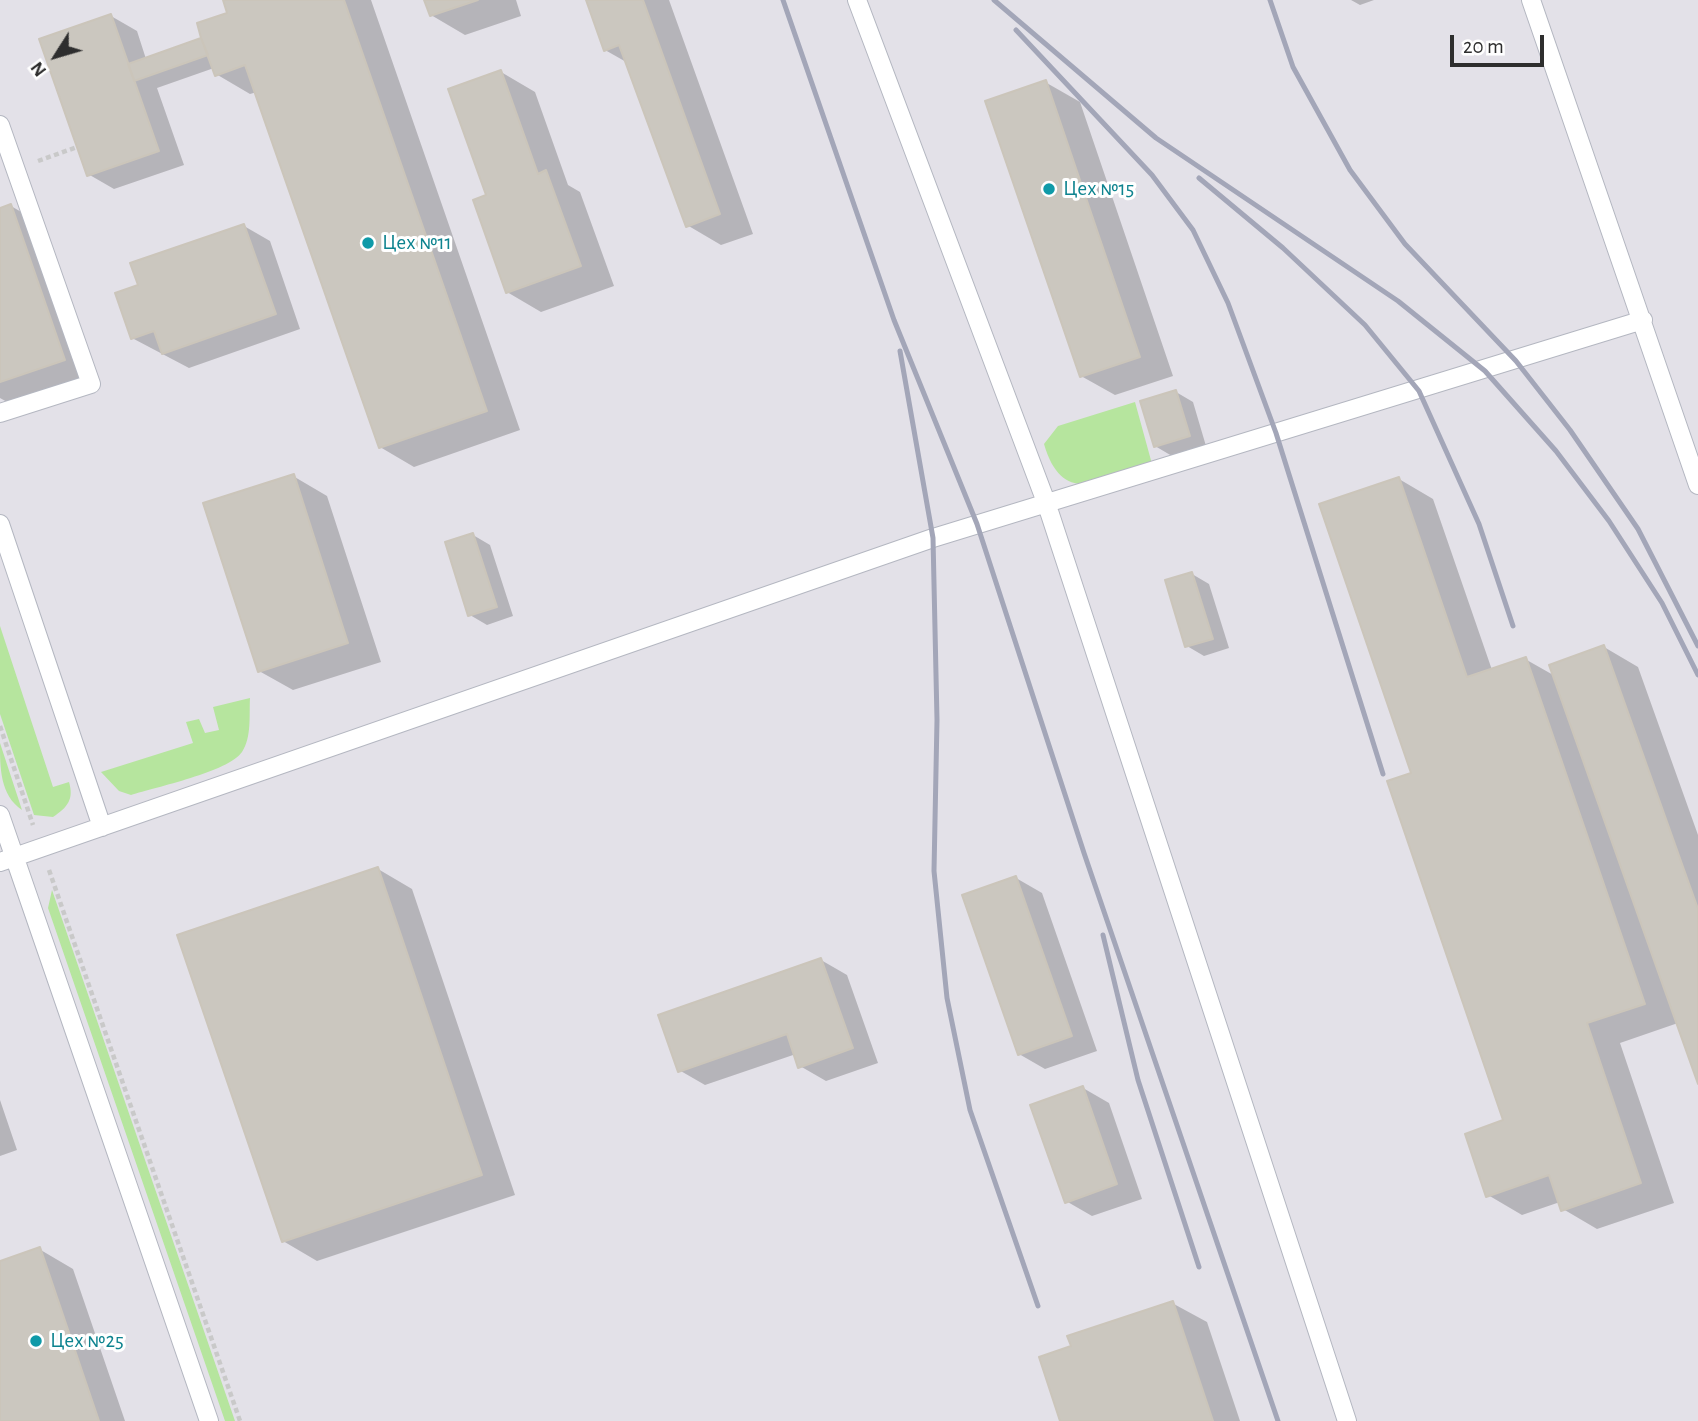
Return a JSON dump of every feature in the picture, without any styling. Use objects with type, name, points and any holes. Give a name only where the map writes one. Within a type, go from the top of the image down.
[{"type":"lane","points":[[857,0],[1046,502],[1347,1421]]},
{"type":"lane","points":[[1531,0],[1698,485]]},
{"type":"lane","points":[[0,125],[92,384],[0,413]]},
{"type":"lane","points":[[7,860],[1046,502],[1419,391],[1643,320]]},
{"type":"lane","points":[[0,524],[102,827]]},
{"type":"lane","points":[[0,815],[7,860],[208,1421]]},
{"type":"path","points":[[15,169],[77,147]]},
{"type":"path","points":[[0,726],[240,1421]]},
{"type":"shaded area","points":[[0,0],[1698,0],[1698,1421],[0,1421]]},
{"type":"green space","points":[[1135,402],[1152,464],[1087,484],[1074,483],[1062,477],[1052,464],[1044,444],[1058,426]]},
{"type":"green space","points":[[0,626],[53,787],[69,782],[71,793],[68,802],[63,810],[53,817],[34,815],[0,714]]},
{"type":"green space","points":[[250,698],[249,733],[245,746],[234,759],[222,766],[131,795],[119,791],[101,772],[193,743],[186,722],[199,719],[205,733],[219,730],[213,707]]},
{"type":"green space","points":[[0,743],[22,810],[5,789]]},
{"type":"green space","points":[[52,890],[235,1421],[225,1421],[48,908]]},
{"type":"building","name":"Цех №11","points":[[223,0],[344,0],[487,411],[379,448],[245,65],[215,76],[201,38],[197,23],[227,13]]},
{"type":"building","points":[[424,0],[478,0],[430,16]]},
{"type":"building","points":[[586,0],[643,0],[720,214],[686,227],[619,45],[604,51]]},
{"type":"building","points":[[111,14],[159,151],[87,176],[39,39]]},
{"type":"building","points":[[201,38],[208,55],[134,81],[128,64]]},
{"type":"building","points":[[501,70],[538,174],[546,170],[581,266],[506,293],[473,200],[486,195],[448,89]]},
{"type":"building","name":"Цех №15","points":[[1046,80],[1140,357],[1080,377],[985,101]]},
{"type":"building","points":[[11,204],[65,360],[0,382],[0,208]]},
{"type":"building","points":[[244,224],[276,314],[162,354],[154,331],[131,339],[115,293],[138,285],[130,263]]},
{"type":"building","points":[[1176,390],[1190,436],[1154,447],[1140,401]]},
{"type":"building","points":[[294,474],[348,643],[258,672],[203,503]]},
{"type":"building","points":[[1399,477],[1467,677],[1526,657],[1645,1004],[1587,1023],[1641,1183],[1561,1211],[1549,1175],[1486,1197],[1465,1134],[1503,1120],[1387,781],[1411,773],[1319,504]]},
{"type":"building","points":[[473,533],[497,607],[468,616],[445,542]]},
{"type":"building","points":[[1192,572],[1213,639],[1185,647],[1165,580]]},
{"type":"building","points":[[1604,645],[1698,909],[1698,1084],[1549,665]]},
{"type":"building","points":[[378,867],[482,1175],[282,1242],[177,935]]},
{"type":"building","points":[[1016,876],[1072,1036],[1018,1055],[962,895]]},
{"type":"building","points":[[821,958],[853,1048],[798,1068],[787,1034],[678,1072],[658,1015]]},
{"type":"building","points":[[1083,1086],[1117,1184],[1065,1203],[1030,1105]]},
{"type":"building","name":"Цех №25","points":[[40,1247],[99,1421],[0,1421],[0,1261]]},
{"type":"building","points":[[1173,1301],[1213,1421],[1060,1421],[1039,1357],[1071,1346],[1067,1336]]},
{"type":"railway","points":[[783,0],[894,320],[977,524],[1084,853],[1278,1421]]},
{"type":"railway","points":[[994,0],[1156,138],[1398,301],[1485,371],[1556,451],[1609,521],[1662,603],[1698,675]]},
{"type":"railway","points":[[1270,0],[1293,67],[1350,170],[1405,244],[1516,361],[1570,430],[1638,529],[1698,646]]},
{"type":"railway","points":[[1016,30],[1152,175],[1193,230],[1228,303],[1276,433],[1383,774]]},
{"type":"railway","points":[[1199,178],[1283,248],[1365,325],[1419,391],[1479,524],[1513,626]]},
{"type":"railway","points":[[900,351],[933,538],[937,720],[934,871],[947,998],[970,1110],[1038,1306]]},
{"type":"railway","points":[[1103,935],[1138,1080],[1199,1267]]},
{"type":"place","name":"Цех №15","points":[[1049,189]]},
{"type":"place","name":"Цех №11","points":[[368,243]]},
{"type":"place","name":"Цех №25","points":[[36,1341]]}]
